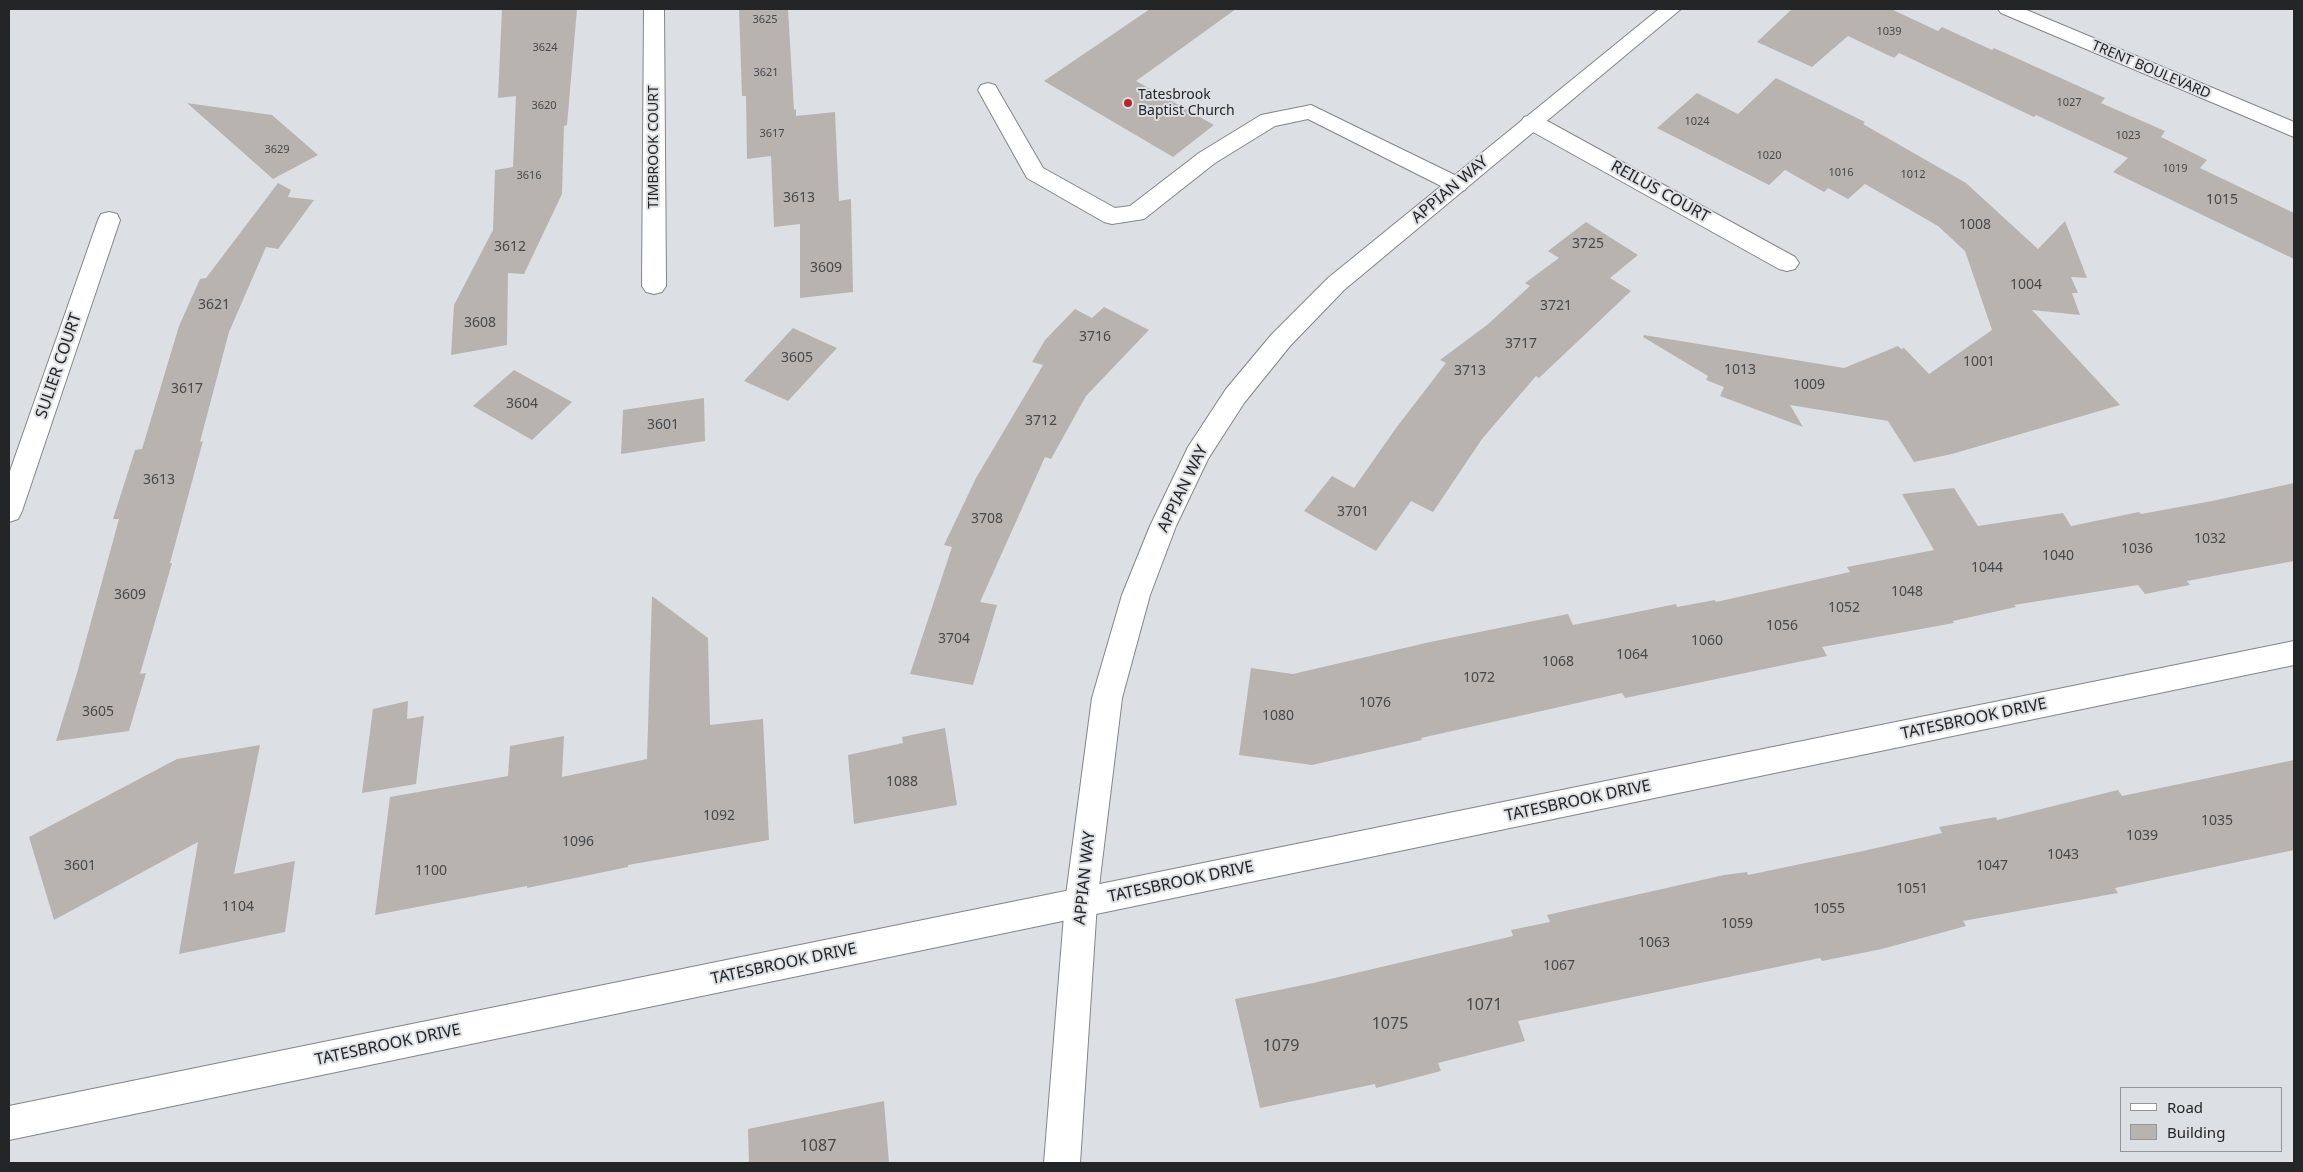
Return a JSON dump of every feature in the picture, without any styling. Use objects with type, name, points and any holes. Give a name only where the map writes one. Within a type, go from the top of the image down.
[{"type":"street","name":"TIMBROOK COURT","points":[[654,9],[654,286]]},
{"type":"street","name":"APPIAN WAY","points":[[1062,1163],[1081,903],[1107,698],[1136,595],[1163,526],[1197,454],[1235,396],[1281,340],[1336,284],[1671,9]]},
{"type":"street","name":"TRENT BOULEVARD","points":[[2008,9],[2294,130]]},
{"type":"street","points":[[988,90],[1034,174],[1112,216],[1136,213],[1207,158],[1269,120],[1311,112],[1457,185]]},
{"type":"street","name":"REILUS COURT","points":[[1532,122],[1787,263]]},
{"type":"street","name":"SULIER COURT","points":[[9,511],[109,220]]},
{"type":"street","name":"TATESBROOK DRIVE","points":[[9,1123],[2294,653]]},
{"type":"building","points":[[502,9],[577,9],[567,125],[564,126],[562,194],[524,274],[508,273],[507,345],[451,355],[454,305],[493,230],[495,170],[513,167],[516,96],[498,98]]},
{"type":"building","points":[[739,9],[788,9],[794,110],[796,109],[796,116],[835,112],[839,201],[851,199],[853,292],[800,298],[800,224],[774,227],[771,156],[747,159],[746,96],[742,96]]},
{"type":"building","name":"Tatesbrook Baptist Church","points":[[1150,9],[1236,9],[1136,81],[1214,125],[1173,157],[1044,81]]},
{"type":"building","points":[[1792,9],[1891,9],[1938,31],[1942,27],[1992,50],[1994,48],[2105,98],[2101,103],[2165,131],[2161,137],[2207,160],[2200,168],[2294,213],[2294,259],[2113,172],[2128,158],[2036,115],[2034,117],[1899,53],[1894,58],[1848,36],[1812,67],[1757,42]]},
{"type":"building","points":[[1776,78],[1865,122],[1863,124],[1966,183],[2038,249],[2065,221],[2087,278],[2071,277],[2078,293],[2072,293],[2080,315],[2032,310],[2120,405],[1952,454],[1914,462],[1888,421],[1790,405],[1803,427],[1720,396],[1724,387],[1706,380],[1708,376],[1643,337],[1644,335],[1844,368],[1898,346],[1901,349],[1904,348],[1929,374],[1992,330],[1965,251],[1938,226],[1865,184],[1848,199],[1828,188],[1824,192],[1785,170],[1769,185],[1657,128],[1697,93],[1738,114]]},
{"type":"building","points":[[187,103],[272,115],[318,155],[273,179]]},
{"type":"building","points":[[278,183],[291,190],[288,197],[314,200],[278,249],[266,247],[229,332],[200,442],[203,441],[170,563],[172,563],[140,674],[146,673],[129,731],[56,741],[77,673],[119,519],[113,519],[135,450],[142,449],[179,326],[200,279],[206,278]]},
{"type":"building","points":[[1586,222],[1638,255],[1610,278],[1631,291],[1539,378],[1536,376],[1482,439],[1433,512],[1411,501],[1376,551],[1304,511],[1332,476],[1354,488],[1396,428],[1446,363],[1440,360],[1487,325],[1530,286],[1525,283],[1559,258],[1548,251]]},
{"type":"building","points":[[1104,307],[1149,330],[1086,396],[1051,459],[1045,457],[980,602],[997,605],[973,685],[910,674],[952,547],[944,545],[976,478],[1043,365],[1032,362],[1045,340],[1075,309],[1092,318]]},
{"type":"building","points":[[793,328],[837,348],[788,401],[744,381]]},
{"type":"building","points":[[514,370],[572,402],[532,440],[473,406]]},
{"type":"building","points":[[704,398],[705,441],[621,454],[623,410]]},
{"type":"building","points":[[2294,483],[2294,561],[2187,581],[2190,585],[2145,594],[2138,585],[2014,605],[2016,607],[1953,621],[1954,623],[1822,647],[1827,656],[1625,698],[1622,693],[1421,738],[1422,740],[1312,765],[1239,755],[1251,668],[1293,674],[1430,642],[1568,614],[1573,625],[1676,604],[1677,607],[1715,600],[1716,602],[1850,572],[1847,567],[1934,550],[1902,494],[1954,488],[1978,526],[2063,513],[2071,526],[2139,512],[2141,514],[2212,501]]},
{"type":"building","points":[[652,596],[708,638],[710,725],[763,719],[769,840],[628,865],[628,867],[527,888],[527,886],[375,915],[390,797],[508,776],[510,746],[564,736],[562,777],[647,759]]},
{"type":"building","points":[[408,701],[407,719],[424,716],[416,784],[362,793],[373,709]]},
{"type":"building","points":[[945,728],[957,805],[854,824],[848,755],[903,743],[902,737]]},
{"type":"building","points":[[260,745],[234,874],[295,861],[285,932],[179,954],[198,842],[54,920],[29,837],[177,759]]},
{"type":"building","points":[[2294,760],[2294,850],[2115,888],[2118,893],[1963,921],[1966,926],[1882,949],[1822,961],[1820,958],[1518,1021],[1525,1041],[1438,1063],[1441,1071],[1376,1088],[1375,1084],[1260,1108],[1235,999],[1313,983],[1513,936],[1511,930],[1550,922],[1547,915],[1724,875],[1747,872],[1748,875],[1863,851],[1942,833],[1939,827],[1996,817],[1997,820],[2118,790],[2122,796]]},
{"type":"building","points":[[884,1101],[889,1163],[749,1163],[748,1129]]},
{"type":"place","name":"Tatesbrook Baptist Church","points":[[1128,103]]}]
